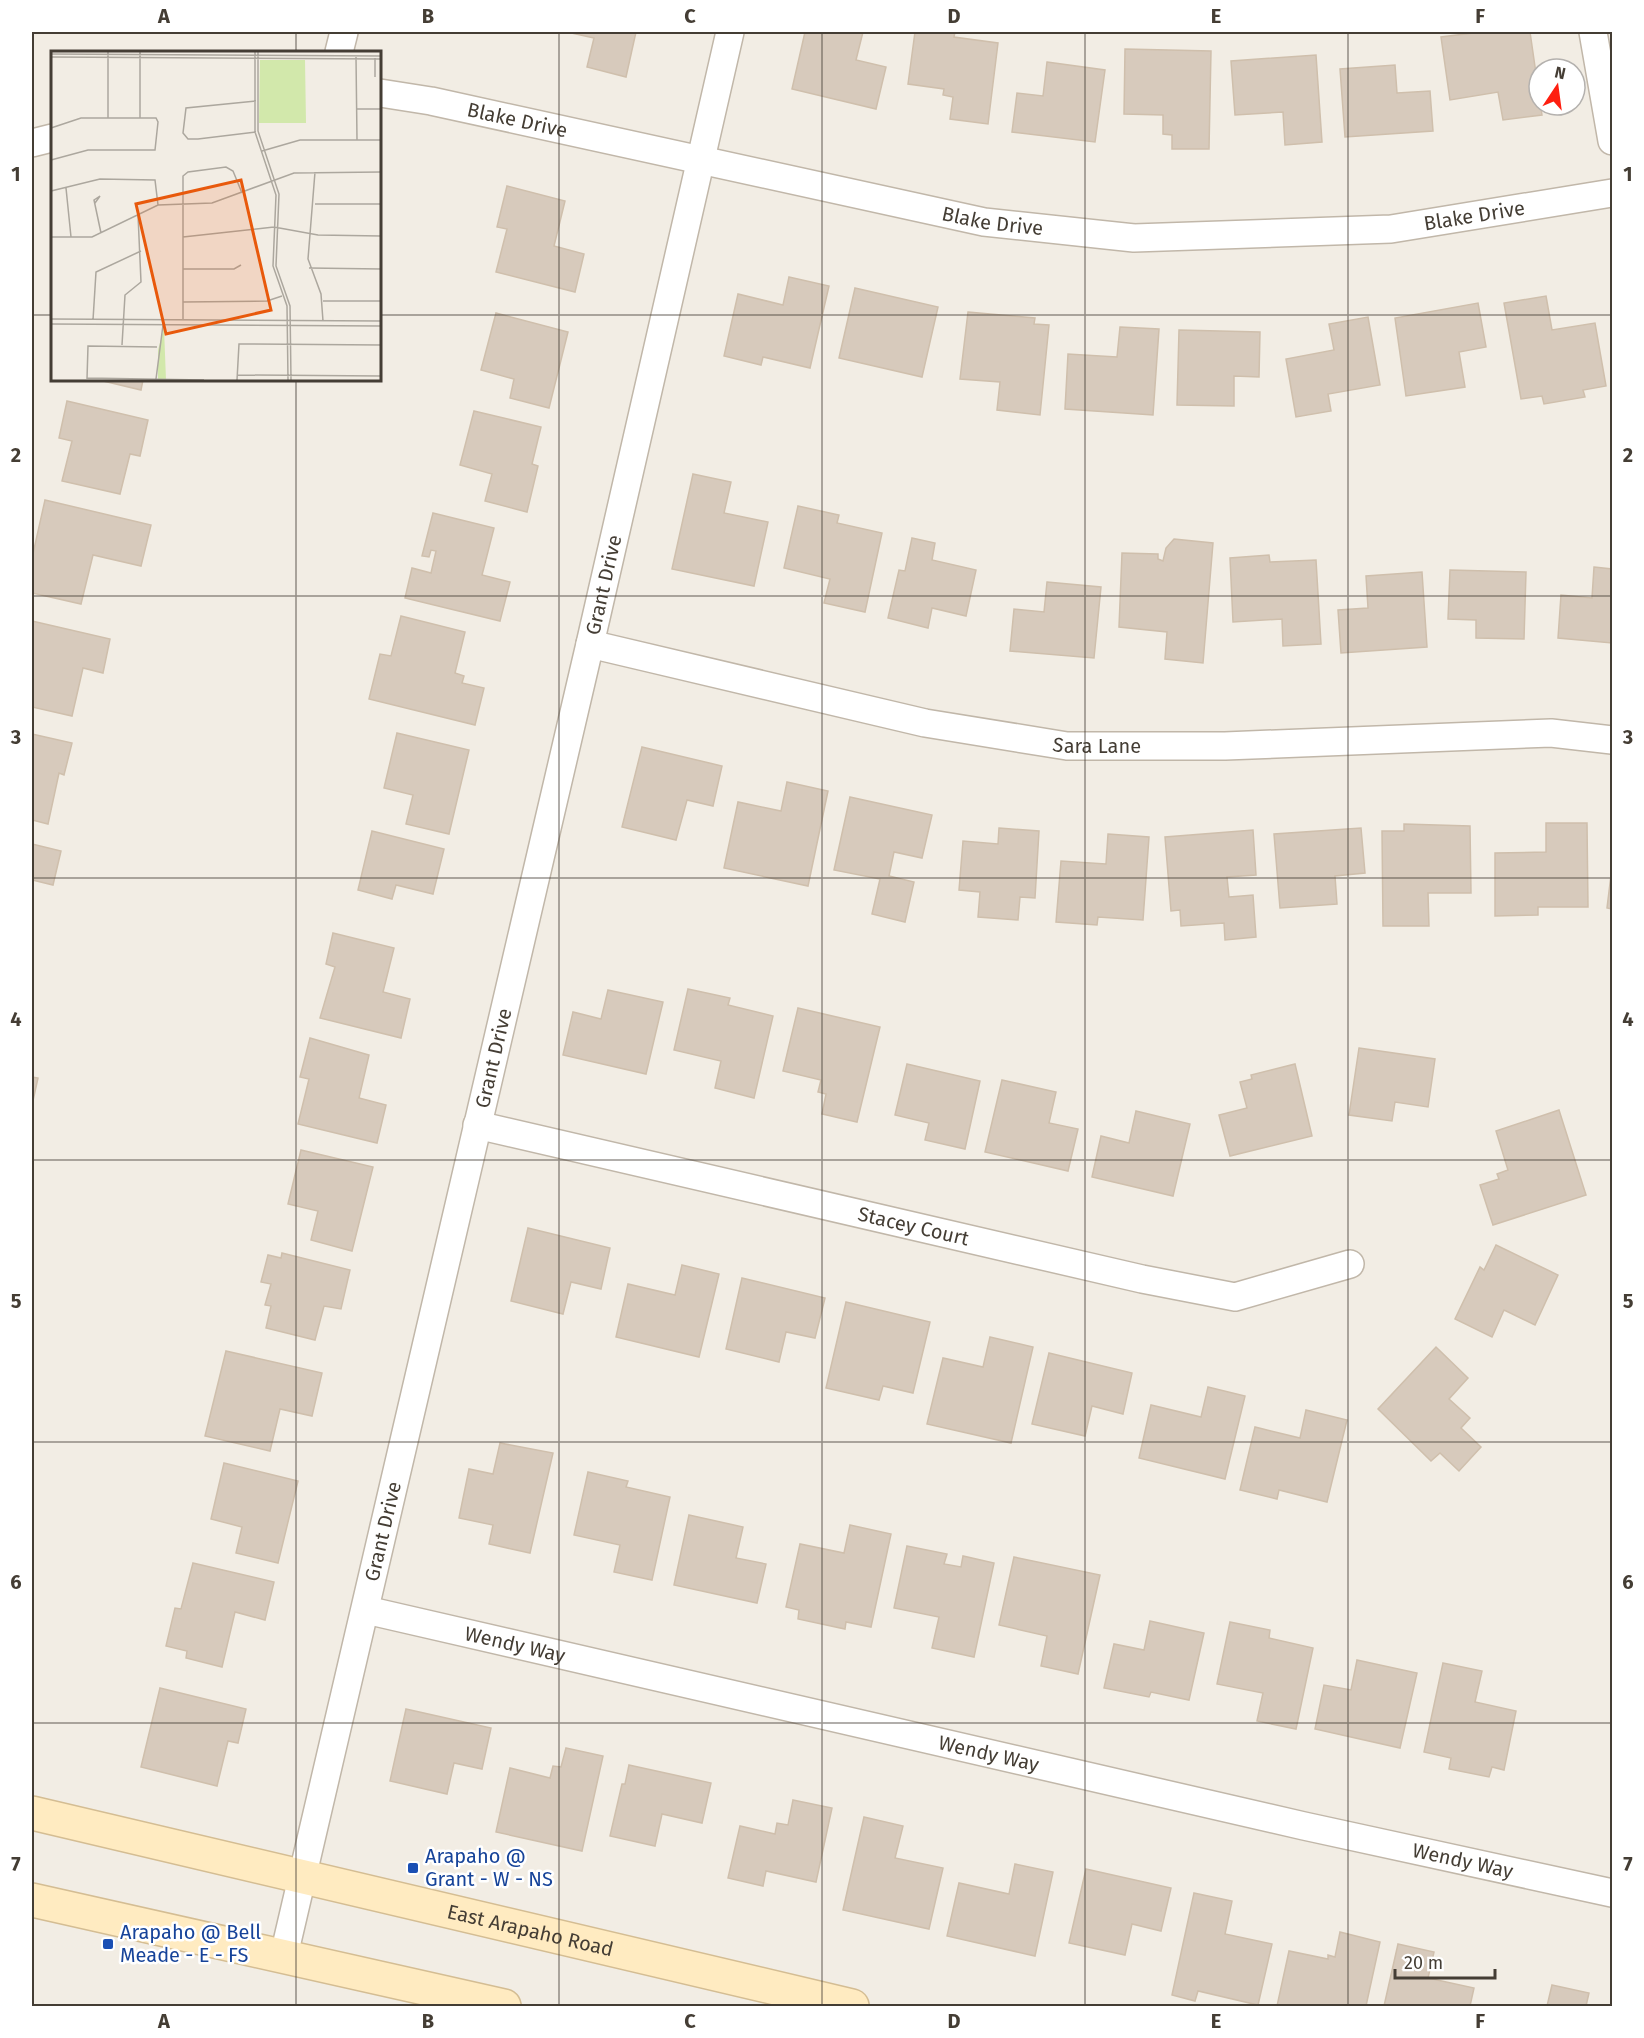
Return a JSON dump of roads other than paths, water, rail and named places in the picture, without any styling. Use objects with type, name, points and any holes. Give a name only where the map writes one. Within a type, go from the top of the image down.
[{"type":"main road","name":"East Arapaho Road","points":[[32,1814],[852,2007]]},
{"type":"main road","points":[[32,1900],[284,1955],[504,2007]]},
{"type":"street","points":[[339,51],[344,32]]},
{"type":"street","name":"Grant Drive","points":[[284,1955],[590,644],[729,32]]},
{"type":"street","points":[[1593,32],[1612,141]]},
{"type":"street","name":"Blake Drive","points":[[381,93],[431,101],[984,222],[1134,238],[1391,229],[1612,194]]},
{"type":"street","points":[[32,143],[51,138]]},
{"type":"street","name":"Sara Lane","points":[[590,644],[925,723],[1067,746],[1225,746],[1551,733],[1612,740]]},
{"type":"street","name":"Stacey Court","points":[[477,1125],[1142,1279],[1235,1297],[1350,1264]]},
{"type":"street","name":"Wendy Way","points":[[366,1610],[1281,1821],[1612,1893]]},
{"type":"place","name":"Arapaho @ Grant - W - NS","points":[[413,1868]]},
{"type":"place","name":"Arapaho @ Bell Meade - E - FS","points":[[108,1944]]}]
